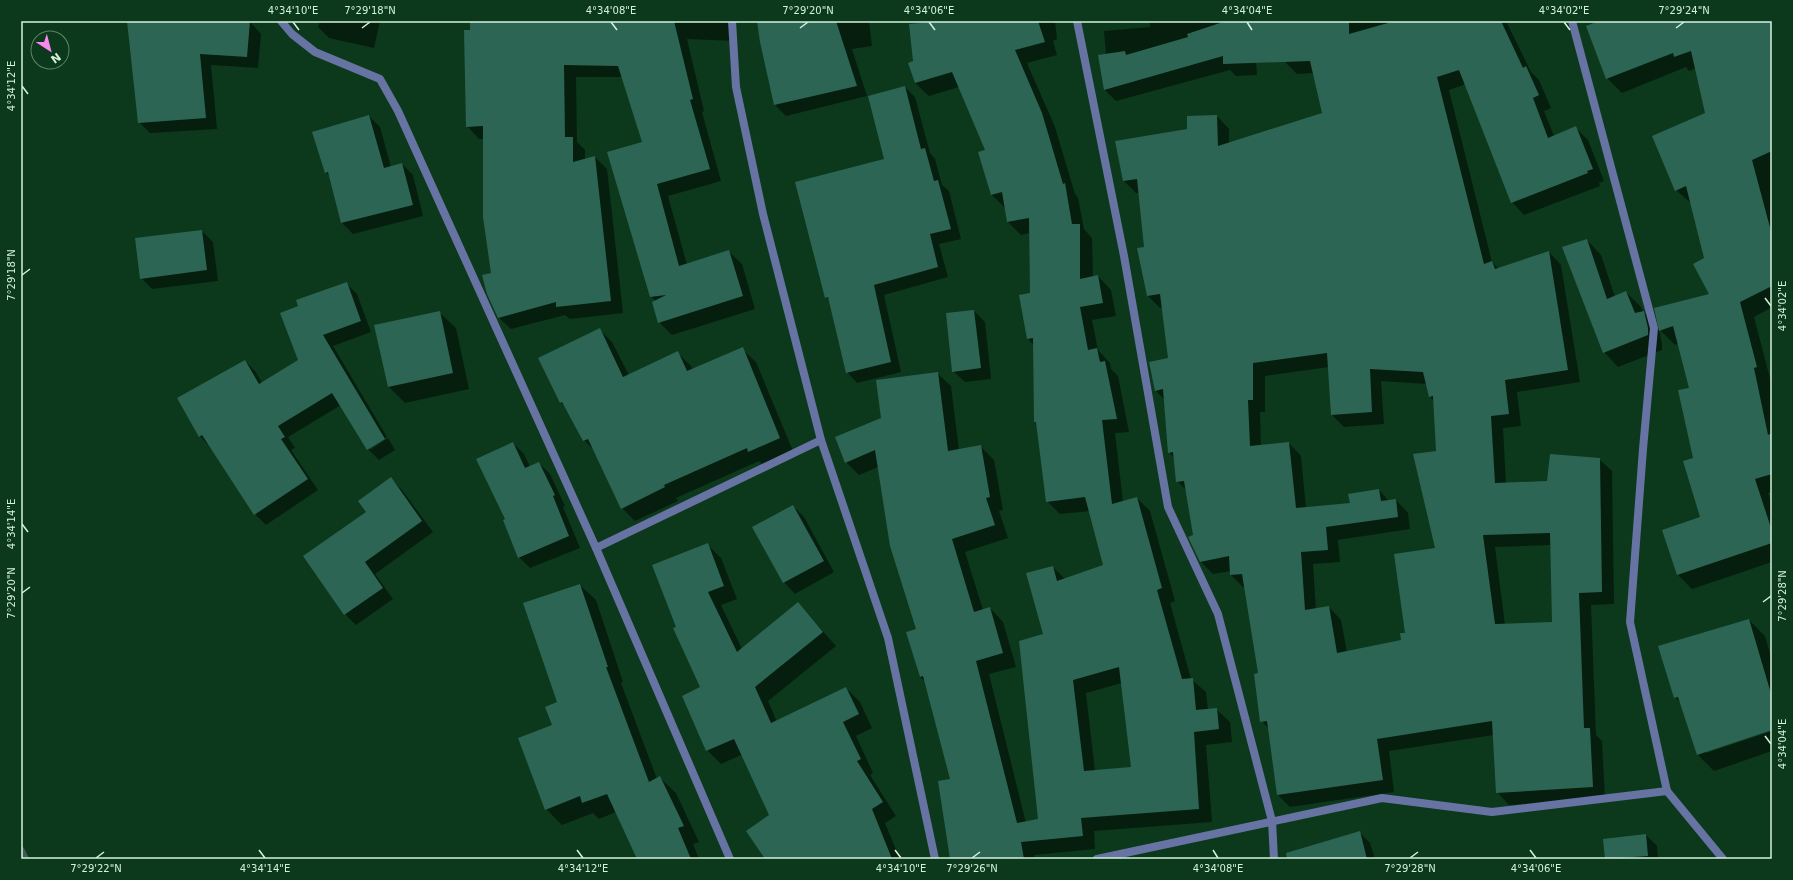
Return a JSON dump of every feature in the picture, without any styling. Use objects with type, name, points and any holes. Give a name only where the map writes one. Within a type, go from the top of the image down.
[{"type":"street","points":[[281,21],[292,34],[315,52],[380,79],[398,112],[596,548],[730,859]]},
{"type":"street","points":[[732,21],[736,87],[763,214],[821,440],[888,638],[935,859]]},
{"type":"street","points":[[1078,21],[1124,256],[1168,507],[1218,614],[1272,821],[1274,859]]},
{"type":"street","points":[[1572,21],[1654,328],[1630,622],[1667,791],[1723,859]]},
{"type":"street","points":[[596,548],[821,440]]},
{"type":"street","points":[[1097,859],[1382,798],[1492,812],[1667,791]]},
{"type":"building","points":[[127,21],[250,21],[247,57],[200,54],[206,118],[138,123]]},
{"type":"building","points":[[470,21],[674,21],[693,99],[690,100],[710,169],[657,184],[679,266],[729,250],[743,296],[658,323],[652,302],[666,295],[650,297],[607,152],[642,142],[618,66],[564,65],[565,137],[573,137],[573,162],[595,156],[611,301],[556,307],[556,302],[498,318],[487,294],[482,275],[491,273],[483,217],[483,126],[466,127],[464,30],[470,30]]},
{"type":"building","points":[[757,21],[836,21],[857,86],[774,105],[760,42]]},
{"type":"building","points":[[944,21],[1038,21],[1045,42],[1015,50],[1042,113],[1063,184],[1065,183],[1072,224],[1080,224],[1080,279],[1098,275],[1103,303],[1080,307],[1088,350],[1097,348],[1100,362],[1105,361],[1117,419],[1102,420],[1112,504],[1137,497],[1162,588],[1157,590],[1182,679],[1193,678],[1196,710],[1217,708],[1219,729],[1194,732],[1199,809],[1081,818],[1083,836],[1021,842],[1024,859],[950,859],[938,781],[950,779],[923,676],[920,677],[906,632],[916,629],[890,546],[875,450],[845,463],[835,437],[881,418],[876,380],[938,372],[948,451],[981,445],[990,497],[986,498],[995,525],[952,539],[974,612],[990,607],[1003,653],[976,661],[1017,823],[1038,819],[1019,641],[1043,634],[1026,573],[1053,566],[1057,581],[1103,565],[1085,497],[1046,502],[1036,422],[1034,422],[1033,338],[1027,339],[1019,295],[1030,293],[1029,218],[1007,222],[1002,192],[991,195],[978,152],[985,150],[952,72],[915,83],[908,63],[913,61],[909,24]],"holes":[[[1119,667],[1131,767],[1084,771],[1073,680]]]},
{"type":"building","points":[[1226,21],[1349,21],[1349,34],[1395,21],[1501,21],[1523,68],[1526,66],[1539,95],[1533,98],[1548,138],[1576,126],[1593,169],[1587,171],[1588,173],[1511,203],[1459,70],[1437,77],[1484,264],[1492,261],[1495,269],[1549,251],[1568,370],[1505,380],[1509,414],[1491,416],[1495,483],[1547,481],[1550,454],[1600,458],[1602,592],[1579,593],[1584,728],[1590,728],[1593,787],[1496,793],[1492,721],[1377,739],[1383,780],[1277,795],[1267,721],[1260,722],[1254,674],[1258,673],[1242,574],[1230,575],[1229,556],[1200,562],[1188,537],[1193,535],[1184,481],[1176,482],[1173,452],[1168,453],[1163,389],[1155,391],[1149,362],[1168,358],[1160,294],[1147,296],[1137,248],[1144,247],[1137,179],[1123,181],[1115,141],[1187,129],[1187,116],[1217,115],[1218,146],[1322,113],[1310,61],[1223,64],[1223,56],[1104,90],[1098,55],[1125,51],[1126,55],[1188,37],[1187,34]],"holes":[[[1327,353],[1331,415],[1372,412],[1370,369],[1423,372],[1429,397],[1433,396],[1436,451],[1413,454],[1435,548],[1394,554],[1405,633],[1400,633],[1401,640],[1337,653],[1329,606],[1305,610],[1301,552],[1328,550],[1326,527],[1398,517],[1396,499],[1381,501],[1379,489],[1348,494],[1350,503],[1296,508],[1289,442],[1250,446],[1248,400],[1253,400],[1253,363]],[[1550,533],[1552,622],[1495,624],[1483,535]]]},
{"type":"building","points":[[1599,21],[1772,21],[1772,151],[1752,160],[1772,235],[1772,286],[1740,302],[1757,367],[1754,368],[1768,435],[1772,433],[1772,474],[1755,479],[1772,531],[1772,543],[1677,575],[1662,530],[1700,517],[1683,461],[1693,458],[1678,390],[1689,388],[1673,326],[1659,331],[1654,308],[1709,294],[1693,264],[1704,258],[1686,186],[1675,191],[1652,136],[1705,113],[1691,51],[1674,57],[1673,53],[1606,79],[1586,26]]},
{"type":"building","points":[[905,86],[921,149],[925,148],[934,181],[938,180],[951,229],[930,234],[938,267],[874,285],[891,362],[846,373],[828,297],[825,298],[795,182],[884,159],[868,96]]},
{"type":"building","points":[[369,115],[384,168],[402,163],[413,205],[341,223],[328,172],[325,173],[312,132]]},
{"type":"building","points":[[202,230],[207,270],[140,279],[135,238]]},
{"type":"building","points":[[1587,239],[1607,299],[1626,291],[1635,313],[1644,311],[1648,328],[1648,335],[1603,353],[1562,247]]},
{"type":"building","points":[[347,282],[361,321],[323,335],[385,439],[367,450],[332,393],[278,426],[285,437],[281,439],[308,479],[254,515],[202,435],[199,437],[177,398],[245,360],[259,384],[298,360],[280,313],[298,306],[296,300]]},
{"type":"building","points":[[974,310],[981,368],[952,372],[946,313]]},
{"type":"building","points":[[440,311],[453,373],[388,387],[374,325]]},
{"type":"building","points":[[600,328],[623,377],[678,351],[687,371],[743,347],[780,438],[748,452],[747,448],[664,485],[665,487],[621,509],[588,439],[583,441],[562,402],[560,403],[538,358]]},
{"type":"building","points":[[513,442],[525,468],[539,462],[555,495],[553,496],[569,536],[518,558],[503,520],[505,519],[476,459]]},
{"type":"building","points":[[391,477],[422,521],[365,562],[383,588],[344,615],[303,556],[366,512],[358,501]]},
{"type":"building","points":[[793,505],[824,561],[783,583],[752,527]]},
{"type":"building","points":[[708,543],[724,586],[708,592],[737,652],[798,602],[823,632],[755,687],[771,723],[846,687],[859,714],[843,722],[861,759],[857,761],[883,802],[872,809],[892,859],[765,859],[746,831],[769,815],[734,739],[706,751],[682,696],[700,687],[673,628],[676,627],[652,565]]},
{"type":"building","points":[[580,584],[608,667],[606,667],[649,782],[660,776],[684,826],[678,828],[691,859],[637,859],[607,794],[582,803],[580,796],[545,810],[518,738],[552,725],[545,707],[557,702],[523,603]]},
{"type":"building","points":[[1749,619],[1772,697],[1772,730],[1697,755],[1678,697],[1674,698],[1658,646]]},
{"type":"building","points":[[1360,831],[1367,859],[1287,859],[1286,853]]},
{"type":"building","points":[[1646,834],[1648,856],[1605,859],[1603,839]]},
{"type":"waterway","points":[[21,851],[25,859]]}]
